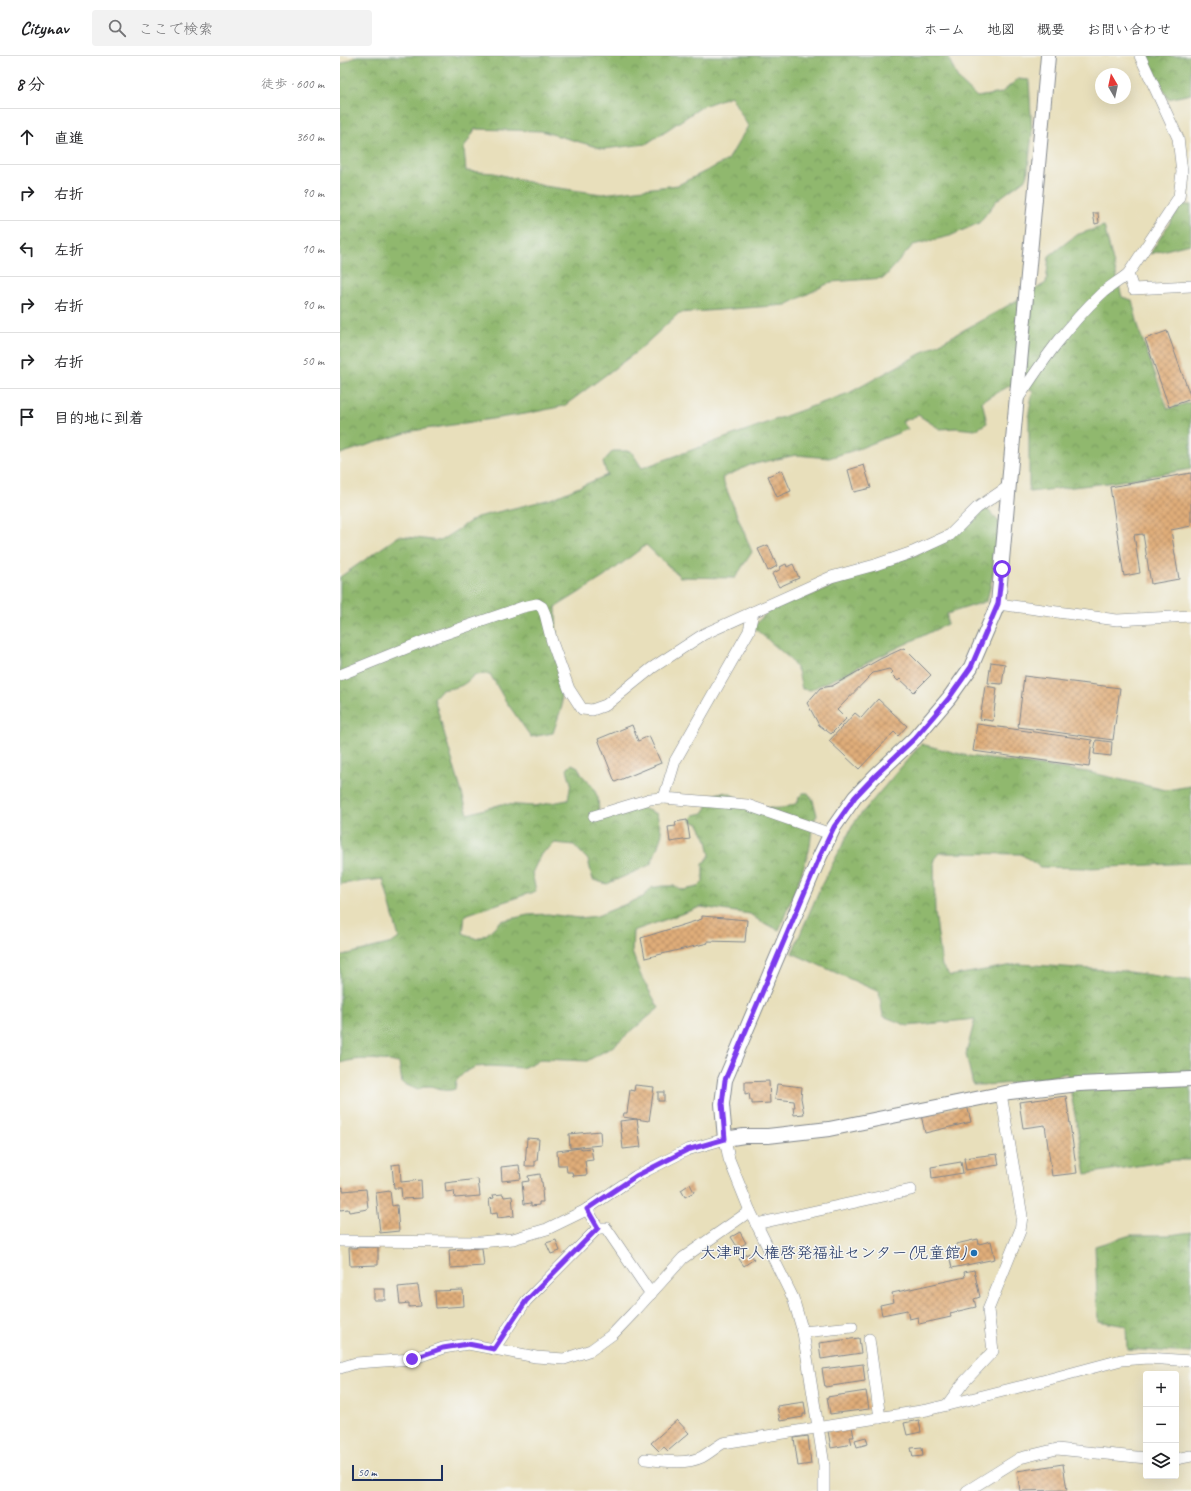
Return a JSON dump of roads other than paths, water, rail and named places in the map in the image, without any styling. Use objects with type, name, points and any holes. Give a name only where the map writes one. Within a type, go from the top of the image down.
[{"type":"street","points":[[824,1491],[824,1465],[803,1332],[792,1298],[750,1211],[729,1159],[725,1139],[722,1104],[725,1080],[820,856],[831,834],[855,797],[915,738],[949,698],[971,667],[998,604],[1048,56]]},
{"type":"street","points":[[1016,401],[1042,361],[1072,324],[1102,293],[1128,274],[1179,197],[1182,172],[1178,138],[1140,56]]},
{"type":"street","points":[[1128,274],[1133,289],[1191,286]]},
{"type":"street","points":[[340,675],[424,642],[523,606],[537,604],[542,607],[545,614],[552,642],[569,689],[582,709],[592,710],[606,705],[652,668],[704,634],[831,577],[875,565],[907,554],[950,535],[977,508],[1009,486]]},
{"type":"street","points":[[998,604],[1117,620],[1191,616]]},
{"type":"street","points":[[664,798],[675,761],[749,631],[753,612]]},
{"type":"street","points":[[594,816],[650,800],[664,798],[747,805],[831,834]]},
{"type":"street","points":[[340,1241],[480,1242],[513,1239],[547,1229],[587,1209],[636,1176],[687,1150],[725,1139],[828,1129],[1001,1094],[1079,1084],[1191,1079]]},
{"type":"street","points":[[947,1405],[964,1382],[993,1351],[988,1310],[1020,1231],[1022,1216],[1001,1094]]},
{"type":"street","points":[[756,1224],[911,1190]]},
{"type":"street","points":[[587,1209],[598,1228]]},
{"type":"street","points":[[340,1368],[356,1363],[412,1359],[443,1348],[468,1344],[536,1357],[564,1359],[591,1350],[612,1334],[684,1258],[710,1238],[750,1211]]},
{"type":"street","points":[[494,1349],[526,1301],[598,1228],[606,1228],[651,1294]]},
{"type":"street","points":[[803,1332],[852,1327]]},
{"type":"street","points":[[869,1338],[880,1418]]},
{"type":"street","points":[[645,1459],[666,1462],[682,1462],[701,1458],[723,1443],[880,1418],[947,1405],[1121,1360],[1148,1358],[1191,1361]]},
{"type":"street","points":[[967,1491],[1020,1458],[1056,1449],[1143,1458]]},
{"type":"street","points":[[1179,1458],[1191,1456]]},
{"type":"place","name":"大津町人権啓発福祉センター(児童館)","points":[[974,1253]]}]
